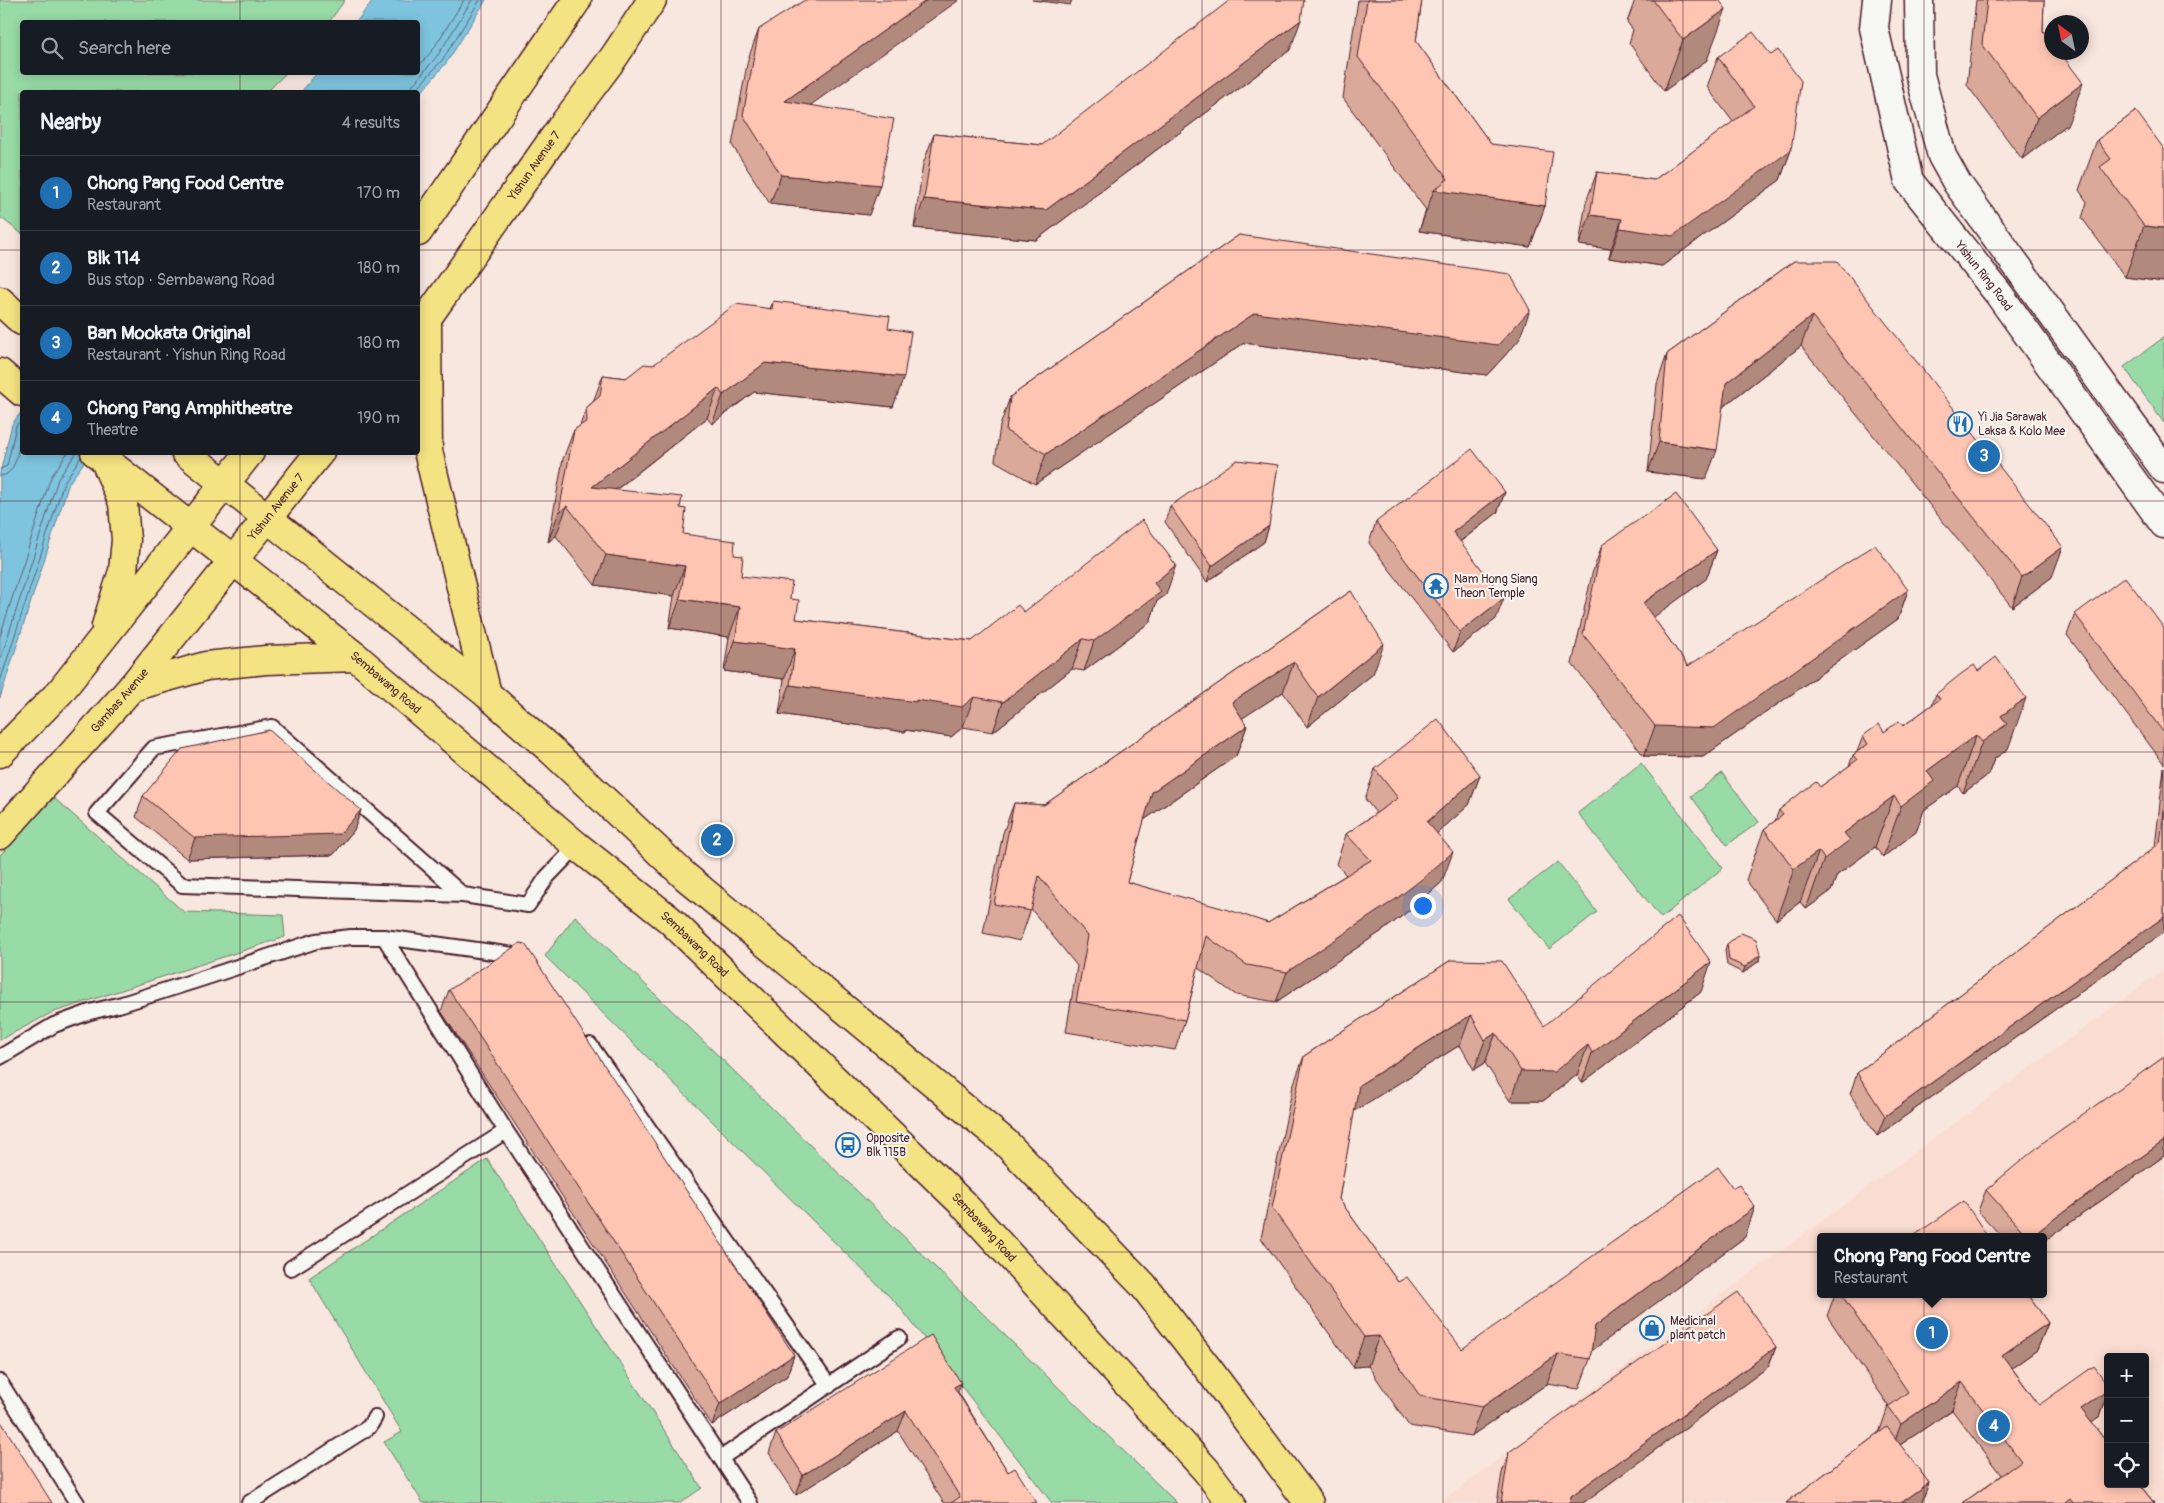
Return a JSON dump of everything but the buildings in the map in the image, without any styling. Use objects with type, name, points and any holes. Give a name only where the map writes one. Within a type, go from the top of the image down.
[{"type":"main road","points":[[420,229],[577,0]]},
{"type":"main road","name":"Yishun Avenue 7","points":[[422,325],[560,129],[614,57],[652,0]]},
{"type":"main road","name":"Yishun Ring Road","points":[[1876,0],[1874,28],[1909,180],[1998,293],[2164,524]]},
{"type":"main road","points":[[1919,0],[1920,75],[1942,156],[1957,183],[2164,469]]},
{"type":"main road","points":[[0,301],[20,319]]},
{"type":"main road","points":[[422,325],[428,451],[487,694]]},
{"type":"main road","points":[[189,455],[487,694],[551,750],[686,877],[1006,1143],[1143,1286],[1309,1503]]},
{"type":"main road","points":[[0,753],[60,692],[100,644],[248,455]]},
{"type":"main road","name":"Yishun Avenue 7","points":[[232,562],[318,455]]},
{"type":"main road","points":[[100,457],[123,502],[126,540],[123,572],[100,644]]},
{"type":"main road","name":"Sembawang Road","points":[[100,457],[356,657],[577,846],[670,920],[962,1203],[1206,1470],[1231,1503]]},
{"type":"main road","name":"Gambas Avenue","points":[[0,835],[132,687],[232,562]]},
{"type":"main road","points":[[132,687],[206,666],[266,660],[356,657]]},
{"type":"lane","points":[[463,896],[272,727],[154,748],[98,813],[182,885],[463,896],[528,904],[547,877],[577,846]]},
{"type":"lane","points":[[0,1057],[54,1025],[316,941],[351,937],[384,937],[525,957],[534,964]]},
{"type":"lane","points":[[384,937],[506,1131],[750,1503]]},
{"type":"lane","points":[[585,1037],[829,1386]]},
{"type":"lane","points":[[291,1268],[506,1131]]},
{"type":"lane","points":[[721,1458],[899,1338]]},
{"type":"lane","points":[[0,1382],[77,1503]]},
{"type":"lane","points":[[248,1503],[369,1427],[374,1416]]},
{"type":"shaded area","points":[[2164,969],[2164,1503],[1439,1503]]},
{"type":"green space","points":[[0,0],[345,0],[330,20],[20,20],[20,75],[284,75],[269,90],[20,90],[20,232],[0,217]]},
{"type":"green space","points":[[2164,337],[2164,423],[2124,367]]},
{"type":"green space","points":[[1641,763],[1723,868],[1661,918],[1578,813]]},
{"type":"green space","points":[[1722,773],[1759,822],[1727,845],[1691,796]]},
{"type":"green space","points":[[54,798],[184,912],[283,915],[285,937],[51,1013],[0,1040],[0,855]]},
{"type":"green space","points":[[1558,862],[1597,912],[1549,949],[1509,899]]},
{"type":"green space","points":[[575,916],[1177,1503],[1052,1503],[899,1306],[545,956]]},
{"type":"green space","points":[[487,1159],[702,1488],[680,1503],[423,1503],[384,1442],[402,1432],[309,1278]]},
{"type":"water","points":[[373,0],[486,0],[447,62],[420,94],[420,90],[303,90],[315,75],[420,75],[420,20],[358,20]]},
{"type":"water","points":[[20,414],[20,455],[90,455],[69,483],[0,698],[0,473],[12,424]]},
{"type":"place","name":"Yi Jia Sarawak Laksa & Kolo Mee","points":[[1960,424]]},
{"type":"place","name":"Ban Mookata Original","points":[[1984,456]]},
{"type":"place","name":"Nam Hong Siang Theon Temple","points":[[1436,586]]},
{"type":"place","name":"Blk 114","points":[[717,840]]},
{"type":"place","name":"Opposite Blk 115B","points":[[848,1145]]},
{"type":"place","name":"Medicinal plant patch","points":[[1652,1328]]},
{"type":"place","name":"Chong Pang Food Centre","points":[[1932,1333]]},
{"type":"place","name":"Chong Pang Amphitheatre","points":[[1994,1426]]}]
